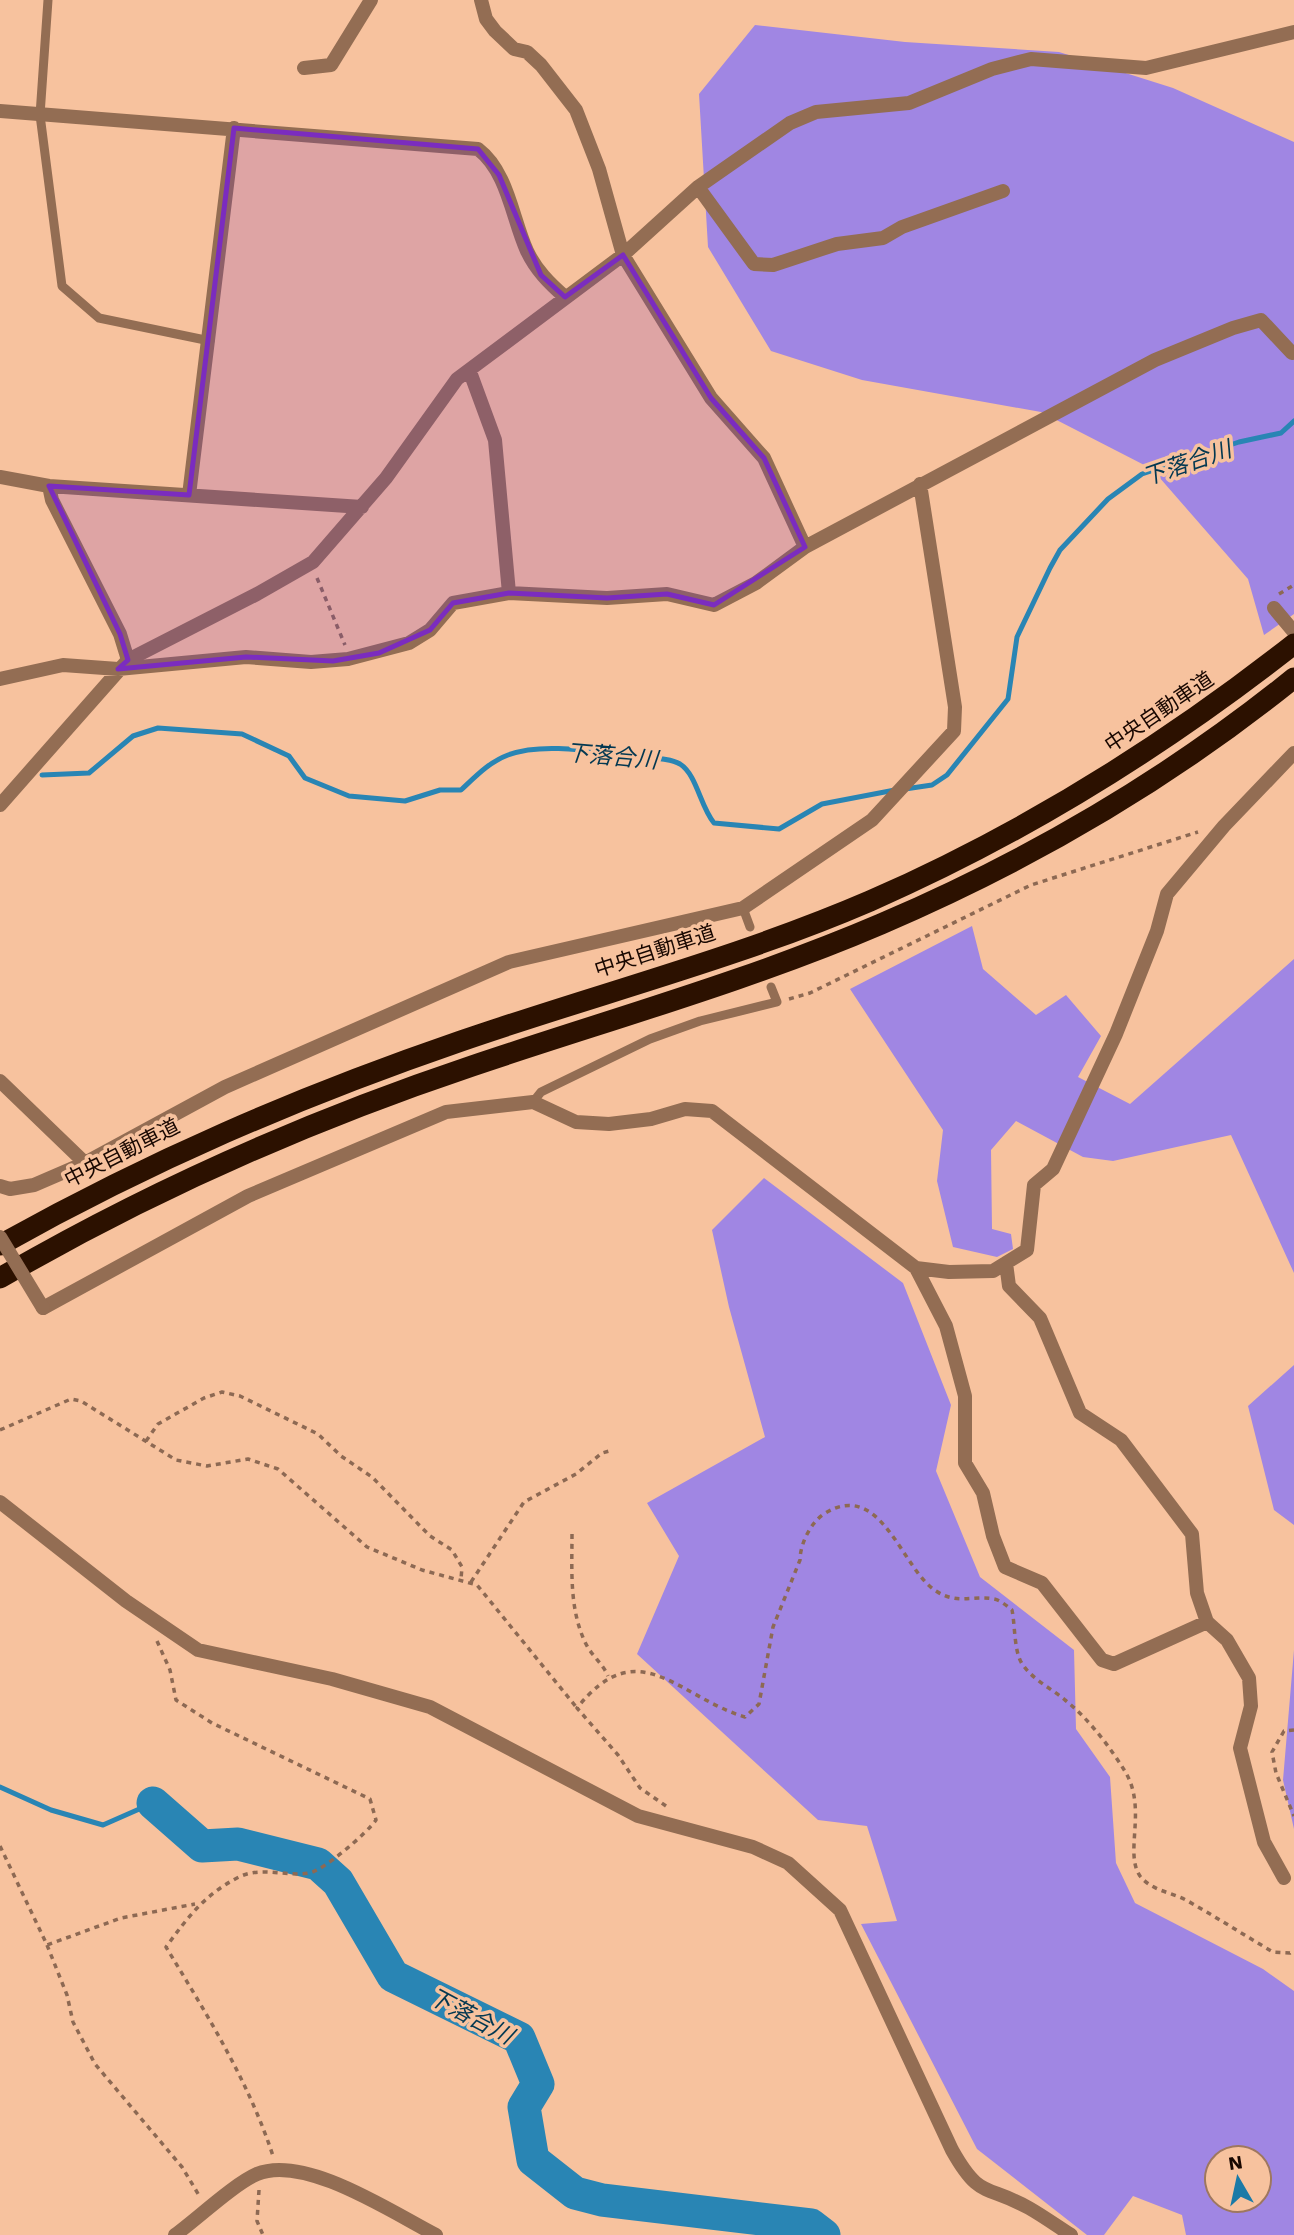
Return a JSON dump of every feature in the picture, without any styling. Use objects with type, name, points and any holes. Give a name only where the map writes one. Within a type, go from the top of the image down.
[{"type":"highway","name":"中央自動車道","points":[[0,1245],[135,1172],[229,1128],[330,1087],[769,940],[869,901],[1044,814],[1131,763],[1215,706],[1294,644]]},
{"type":"highway","points":[[0,1278],[150,1198],[301,1130],[469,1067],[776,966],[943,896],[1148,785],[1234,727],[1294,678]]},
{"type":"street","points":[[304,68],[331,65],[371,0]]},
{"type":"street","points":[[481,0],[486,19],[495,31],[514,49],[527,52],[541,65],[576,110],[599,169],[622,255],[711,398],[764,458],[805,547]]},
{"type":"street","points":[[0,805],[123,665],[313,562],[386,478],[457,379],[470,372],[622,255],[698,187],[790,123],[816,112],[909,103],[992,69],[1031,59],[1146,68],[1294,32]]},
{"type":"street","points":[[0,111],[478,149],[490,159],[499,175],[528,253],[541,275],[565,298]]},
{"type":"street","points":[[189,495],[210,341],[234,128]]},
{"type":"street","points":[[698,187],[754,264],[773,265],[837,244],[883,238],[902,227],[1003,191]]},
{"type":"street","points":[[0,679],[62,665],[123,665],[246,657],[312,662],[348,659],[409,643],[430,630],[453,603],[465,598],[509,593],[607,598],[667,594],[714,605],[756,583],[805,547],[1155,360],[1233,328],[1261,320],[1292,353]]},
{"type":"street","points":[[470,372],[495,440],[509,593]]},
{"type":"street","points":[[0,477],[49,486],[362,507]]},
{"type":"street","points":[[0,1186],[10,1189],[34,1185],[85,1163],[225,1087],[509,962],[743,908],[872,820],[900,786],[926,765],[954,731],[955,707],[920,484]]},
{"type":"street","points":[[49,486],[52,500],[120,634],[123,665]]},
{"type":"street","points":[[1274,608],[1294,632]]},
{"type":"street","points":[[916,1268],[949,1272],[993,1271],[1027,1250],[1034,1185],[1053,1169],[1116,1034],[1157,931],[1167,894],[1224,825],[1294,753]]},
{"type":"street","points":[[0,1081],[85,1163]]},
{"type":"street","points":[[0,1237],[43,1308],[248,1196],[446,1112],[533,1102],[576,1122],[609,1124],[651,1119],[685,1108],[712,1111],[916,1268],[946,1326],[965,1396],[965,1463],[983,1493],[993,1536],[1005,1567],[1042,1583],[1102,1660],[1114,1664],[1207,1622]]},
{"type":"street","points":[[1006,1263],[1009,1286],[1040,1318],[1080,1413],[1121,1440],[1192,1534],[1197,1593],[1207,1622],[1227,1640],[1249,1678],[1251,1706],[1240,1748],[1264,1842],[1284,1878]]},
{"type":"street","points":[[0,1502],[145,1614],[198,1650],[332,1679],[430,1707],[638,1816],[671,1828],[773,1854],[829,1897],[859,1946],[962,2168],[981,2189],[1027,2206],[1071,2235]]},
{"type":"street","points":[[175,2235],[256,2174],[277,2168],[292,2169],[334,2183],[436,2235]]},
{"type":"lane","points":[[48,0],[40,115],[62,286],[99,318],[210,341]]},
{"type":"lane","points":[[743,908],[750,927]]},
{"type":"lane","points":[[533,1102],[541,1092],[650,1039],[700,1021],[776,1002],[771,987]]},
{"type":"path","points":[[313,562],[320,590],[348,659]]},
{"type":"path","points":[[776,1002],[810,993],[1031,885],[1224,825]]},
{"type":"path","points":[[146,1441],[158,1424],[204,1398],[222,1392],[240,1396],[318,1434],[341,1456],[372,1477],[430,1536],[452,1550],[462,1567],[461,1579]]},
{"type":"path","points":[[0,1430],[71,1399],[81,1401],[164,1455],[195,1466],[248,1459],[278,1469],[367,1547],[422,1570],[477,1585],[618,1755],[640,1788],[668,1807],[672,1813],[671,1828]]},
{"type":"path","points":[[471,1582],[524,1502],[576,1474],[602,1453],[613,1450]]},
{"type":"path","points":[[577,1708],[595,1686],[609,1677],[641,1670],[674,1683],[728,1712],[746,1717],[759,1704],[773,1627],[800,1559],[800,1551],[816,1519],[836,1506],[856,1506],[888,1528],[932,1590],[947,1598],[994,1599],[1013,1609],[1021,1661],[1040,1682],[1084,1718],[1126,1773],[1136,1795],[1138,1815],[1134,1843],[1138,1874],[1151,1886],[1184,1899],[1273,1952],[1290,1954],[1294,1950]]},
{"type":"path","points":[[572,1534],[572,1585],[578,1622],[587,1646],[609,1677]]},
{"type":"path","points":[[145,1614],[170,1670],[176,1700],[212,1723],[370,1799],[376,1820],[364,1837],[311,1873],[279,1871],[242,1875],[197,1904],[166,1947],[210,2021],[257,2114],[277,2168]]},
{"type":"path","points":[[1294,1730],[1284,1731],[1272,1752],[1276,1773],[1294,1816]]},
{"type":"path","points":[[0,1846],[47,1945],[67,1995],[73,2022],[95,2064],[182,2167],[209,2210]]},
{"type":"path","points":[[47,1945],[121,1918],[197,1904]]},
{"type":"path","points":[[256,2174],[259,2193],[257,2221],[263,2235]]},
{"type":"highlighted area","points":[[234,128],[478,149],[499,175],[541,275],[565,297],[623,255],[711,398],[764,458],[805,547],[714,605],[667,594],[607,598],[509,593],[453,603],[430,630],[379,653],[333,661],[246,657],[118,669],[128,660],[120,634],[49,486],[189,495]]},
{"type":"shaded area","points":[[755,25],[905,42],[1059,52],[1173,88],[1294,142],[1294,614],[1264,635],[1248,579],[1152,469],[1041,412],[862,380],[771,351],[708,247],[699,94]]},
{"type":"shaded area","points":[[972,926],[983,969],[1036,1015],[1066,995],[1101,1036],[1078,1077],[1130,1104],[1294,959],[1294,1273],[1231,1135],[1113,1161],[1083,1157],[1016,1121],[991,1150],[992,1229],[1011,1234],[1013,1249],[997,1257],[953,1247],[937,1181],[943,1130],[850,989]]},
{"type":"shaded area","points":[[764,1178],[903,1283],[951,1405],[936,1471],[980,1577],[1074,1650],[1076,1729],[1110,1777],[1116,1863],[1135,1903],[1263,1969],[1294,1991],[1294,2235],[1186,2235],[1182,2215],[1133,2196],[1104,2235],[1087,2235],[977,2149],[861,1924],[897,1921],[867,1826],[818,1820],[637,1654],[679,1556],[647,1503],[765,1437],[729,1307],[712,1230]]},
{"type":"shaded area","points":[[1294,1365],[1294,1525],[1274,1510],[1248,1406]]},
{"type":"shaded area","points":[[1294,1650],[1294,1829],[1283,1780]]},
{"type":"waterway","name":"下落合川","points":[[905,789],[932,785],[947,775],[1008,699],[1017,637],[1050,568],[1060,550],[1108,499],[1142,474],[1239,442],[1281,433],[1294,421]]},
{"type":"waterway","name":"下落合川","points":[[42,775],[89,773],[133,736],[158,728],[242,734],[289,756],[305,778],[349,796],[405,801],[440,790],[461,790],[488,766],[508,755],[555,748],[665,759],[680,764],[691,775],[714,823],[779,829],[822,804],[895,790]]},
{"type":"waterway","points":[[0,1787],[51,1810],[103,1825],[153,1803]]},
{"type":"waterway","name":"下落合川","points":[[153,1803],[202,1846],[238,1844],[318,1864],[338,1882],[393,1976],[519,2038],[538,2084],[524,2107],[533,2160],[575,2193],[602,2200],[811,2225],[824,2235]]}]
